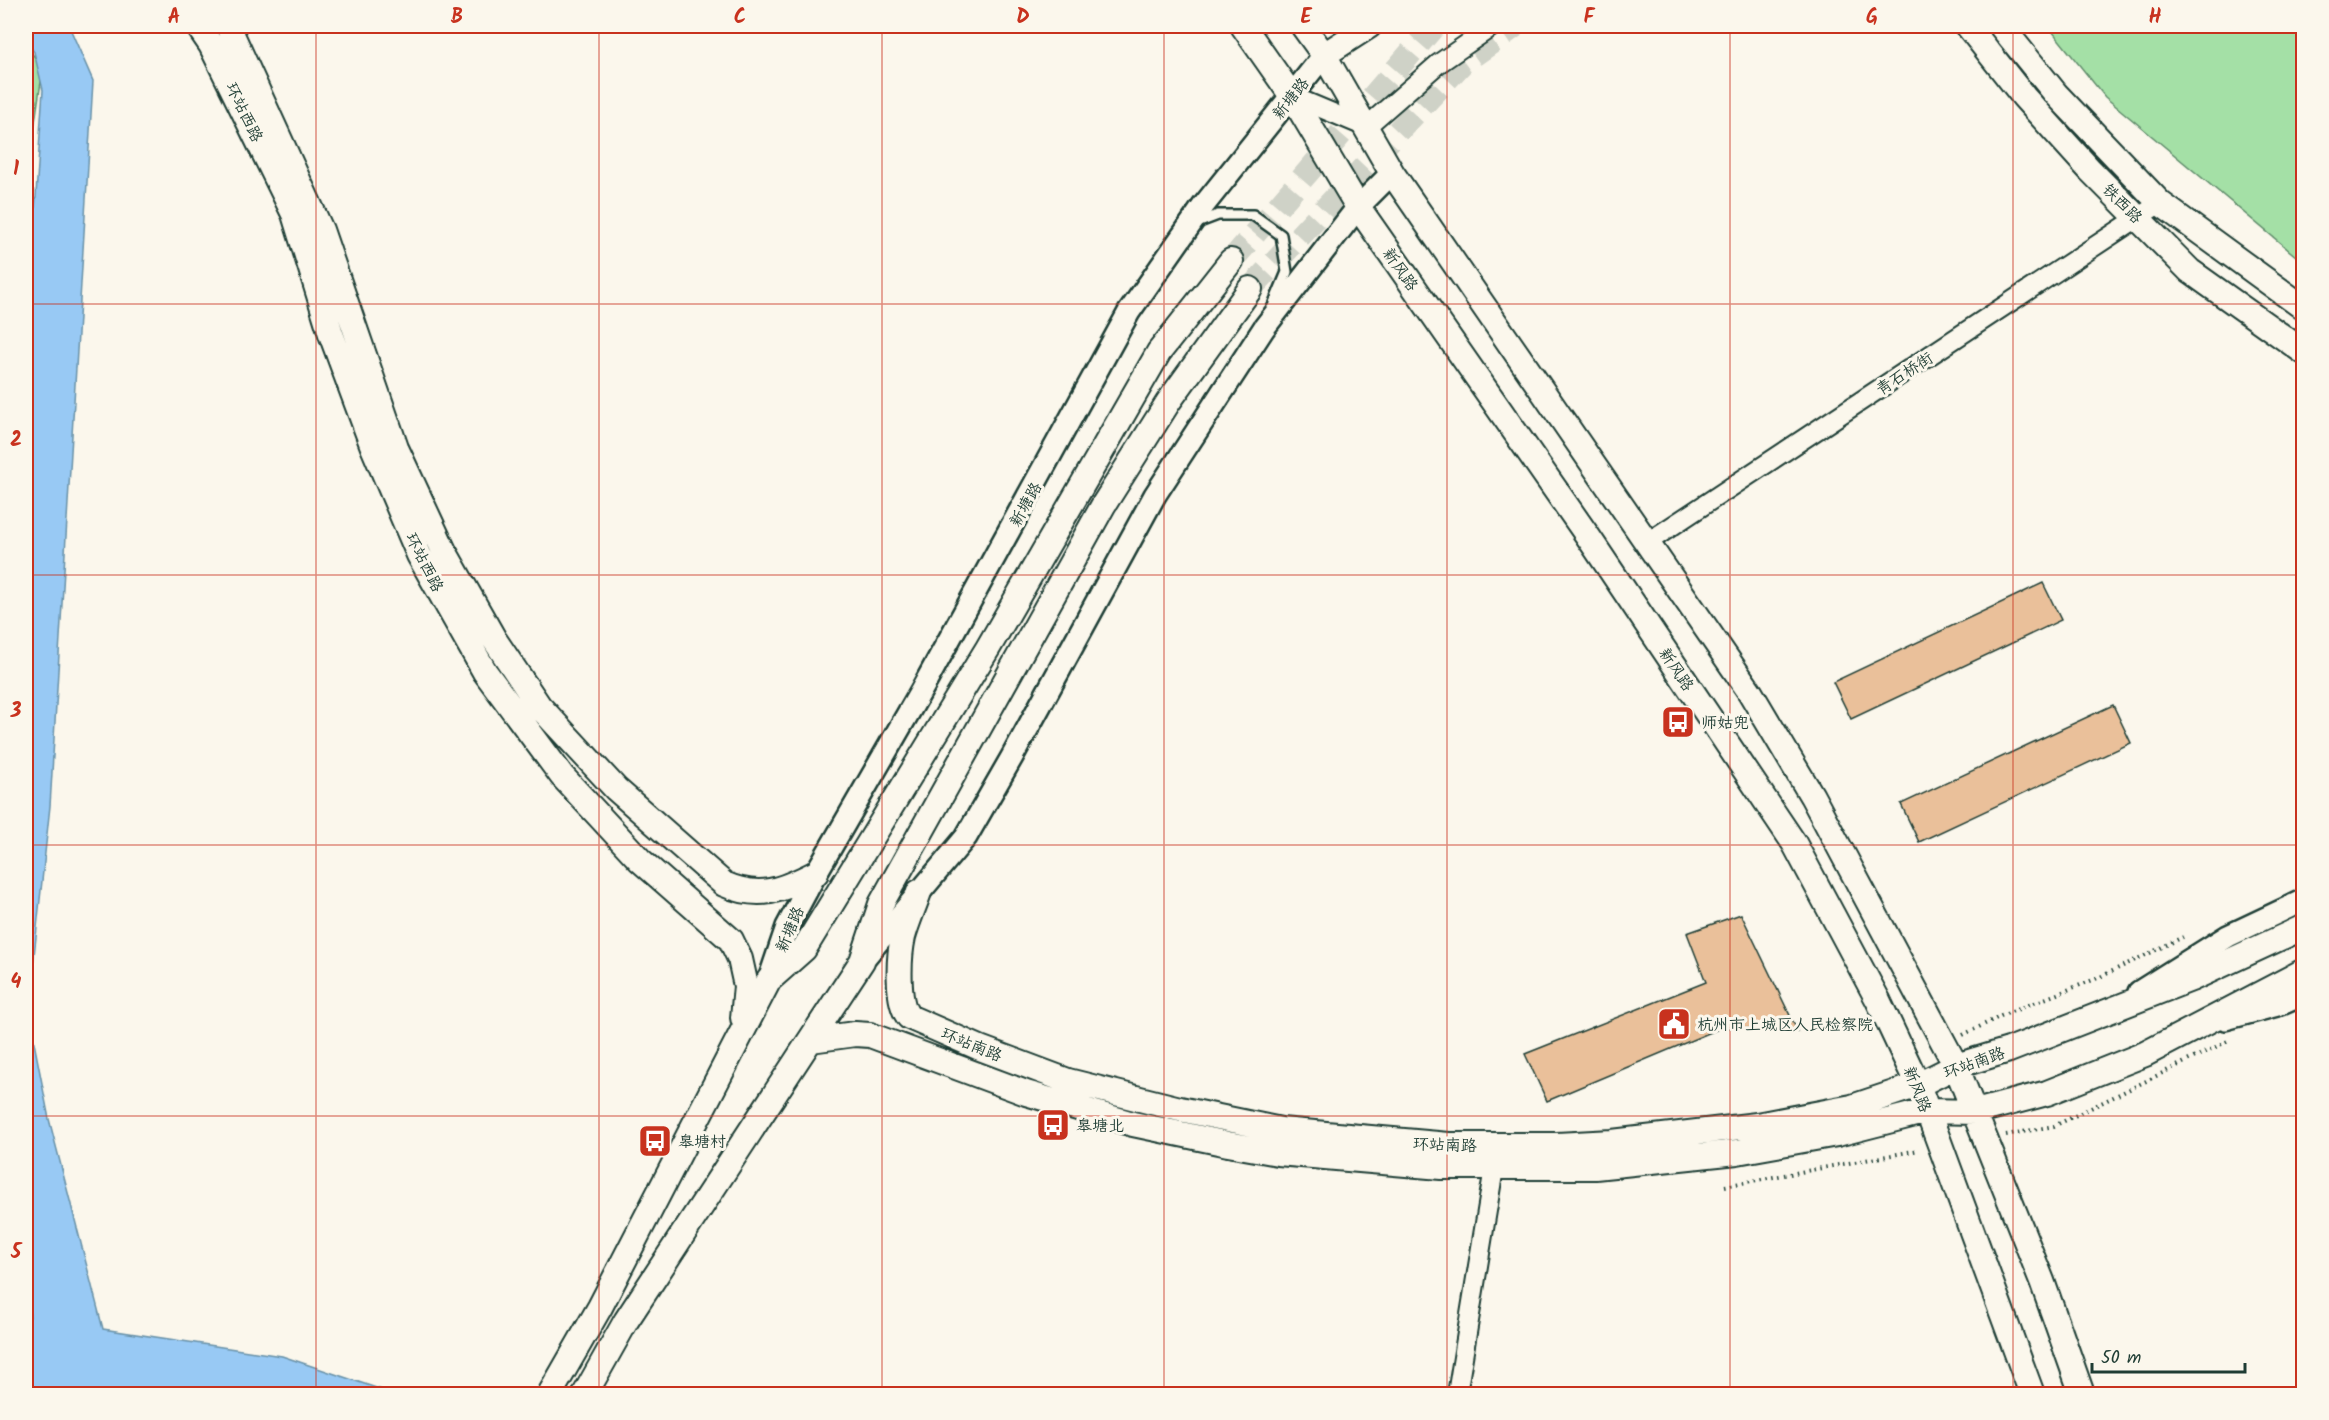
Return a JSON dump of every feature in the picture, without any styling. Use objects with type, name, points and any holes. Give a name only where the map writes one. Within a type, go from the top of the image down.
[{"type":"main road","name":"环站西路","points":[[198,26],[216,55],[294,214],[331,334],[373,447],[420,555],[485,672],[562,776],[640,860],[731,940],[740,959],[746,986],[742,1030]]},
{"type":"main road","name":"环站西路","points":[[228,26],[321,230],[396,448],[450,561],[494,639],[539,706],[616,789],[724,884],[740,891],[759,893],[771,891],[816,873]]},
{"type":"main road","name":"新风路","points":[[1243,26],[1292,96],[1358,207],[1587,535],[1794,843],[1878,1000],[1918,1085],[2032,1395]]},
{"type":"main road","points":[[1303,26],[1324,54],[1392,173],[1756,702],[1812,796],[1956,1066],[2042,1281],[2082,1395]]},
{"type":"main road","points":[[1324,54],[1369,26]]},
{"type":"main road","name":"铁西路","points":[[1968,26],[2024,97],[2090,170],[2190,271],[2304,352]]},
{"type":"main road","name":"铁西路","points":[[2001,26],[2056,94],[2160,203],[2304,308]]},
{"type":"main road","name":"新塘路","points":[[550,1395],[600,1307],[769,980],[804,949],[988,648],[1159,352],[1231,261]]},
{"type":"main road","points":[[585,1395],[626,1321],[861,961],[881,904],[1104,504],[1169,401],[1250,289]]},
{"type":"main road","name":"环站南路","points":[[919,892],[903,937],[901,960],[901,998],[904,1012],[909,1017],[980,1048],[1068,1081],[1180,1109],[1281,1130],[1449,1145],[1557,1145],[1636,1140],[1775,1122],[1852,1107],[1918,1085],[1956,1066],[2009,1050],[2191,979],[2304,927]]},
{"type":"main road","name":"环站南路","points":[[811,1040],[855,1034],[870,1035],[1034,1096],[1133,1124],[1278,1153],[1441,1167],[1595,1167],[1715,1155],[1837,1134],[1927,1111],[1976,1112],[2047,1093],[2145,1054],[2304,971]]},
{"type":"street","points":[[1292,96],[1366,127],[1438,64],[1493,26]]},
{"type":"street","name":"新塘路","points":[[769,980],[787,927],[816,873],[921,691],[1129,312],[1204,205],[1324,54]]},
{"type":"street","points":[[861,961],[966,837],[1155,495],[1264,327],[1358,207],[1392,173]]},
{"type":"street","name":"青石桥街","points":[[1648,542],[2160,203]]},
{"type":"street","name":"环站南路","points":[[2109,1011],[2228,936],[2304,900]]},
{"type":"street","name":"环站南路","points":[[2145,1054],[2222,1019],[2281,1004],[2304,994]]},
{"type":"street","points":[[1457,1395],[1494,1168]]},
{"type":"lane","points":[[1324,54],[1350,26]]},
{"type":"lane","points":[[1190,226],[1218,215],[1253,215],[1281,235],[1287,272],[1264,327]]},
{"type":"path","points":[[1945,1044],[2001,1016],[2098,978],[2185,937]]},
{"type":"green space","points":[[2048,26],[2303,26],[2303,262],[2105,97]]},
{"type":"green space","points":[[26,46],[43,68],[26,183]]},
{"type":"water","points":[[26,26],[69,26],[93,81],[50,806],[28,1012],[49,1119],[103,1329],[282,1356],[394,1394],[26,1394],[26,1317],[30,1317],[26,1286],[26,345],[43,90],[34,52],[26,40]]},
{"type":"building","points":[[2043,583],[2061,620],[1851,719],[1833,682]]},
{"type":"building","points":[[2113,705],[2131,743],[1919,842],[1901,804]]},
{"type":"building","points":[[1741,914],[1798,1032],[1723,1027],[1547,1101],[1525,1054],[1706,982],[1687,933]]},
{"type":"tunnel","points":[[1231,261],[1434,26]]},
{"type":"tunnel","points":[[1250,289],[1462,63],[1515,26]]},
{"type":"place","name":"师姑兜","points":[[1678,722]]},
{"type":"place","name":"杭州市上城区人民检察院","points":[[1674,1024]]},
{"type":"place","name":"皋塘北","points":[[1053,1125]]},
{"type":"place","name":"皋塘村","points":[[655,1141]]}]
